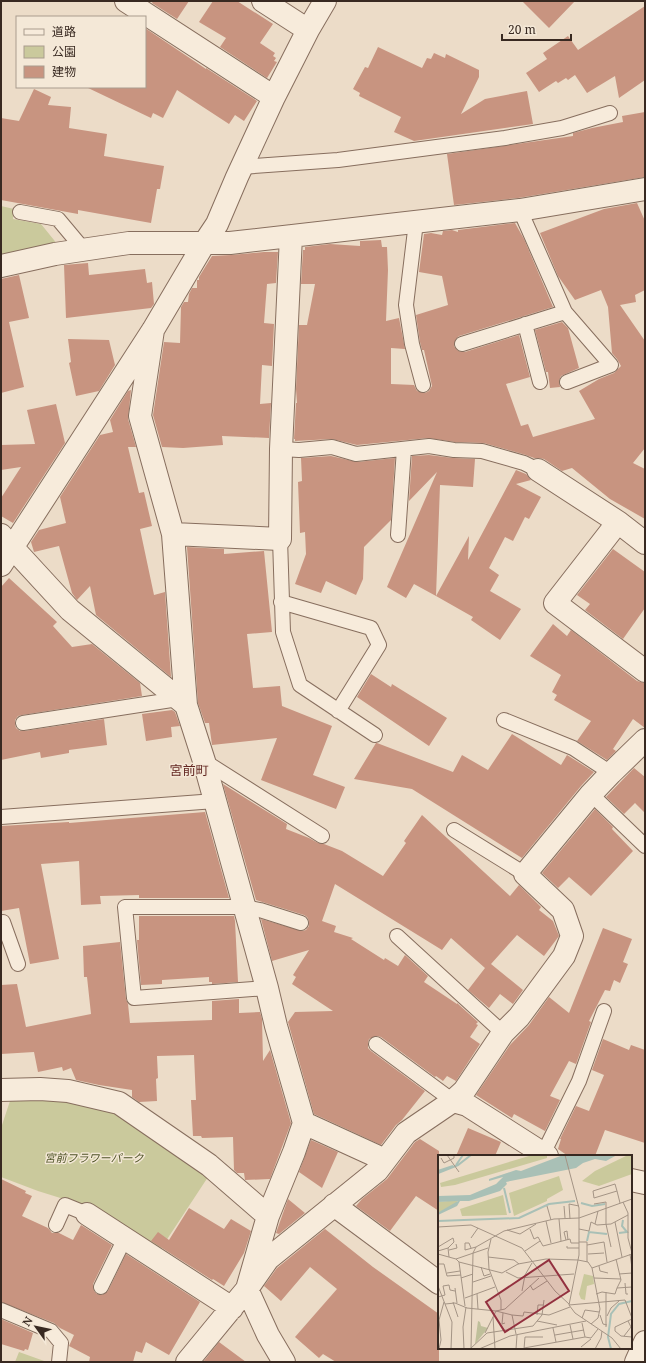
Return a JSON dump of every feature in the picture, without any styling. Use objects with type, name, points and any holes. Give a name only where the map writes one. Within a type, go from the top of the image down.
[{"type":"street","points":[[126,1],[274,96]]},
{"type":"street","points":[[263,1],[308,30]]},
{"type":"street","points":[[182,702],[70,610],[5,550],[153,330],[217,224],[274,96],[308,30],[325,1]]},
{"type":"street","points":[[1,266],[54,254],[129,243],[230,243],[520,210],[645,189]]},
{"type":"street","points":[[173,534],[280,540],[280,449],[291,236]]},
{"type":"street","points":[[153,330],[140,416],[173,534],[182,702],[204,761],[245,907],[276,1026],[304,1122],[294,1152],[268,1216],[247,1289],[268,1335],[284,1362]]},
{"type":"street","points":[[538,470],[618,522],[645,543]]},
{"type":"street","points":[[618,522],[555,603],[645,671]]},
{"type":"street","points":[[187,1362],[247,1289],[268,1259],[377,1171],[406,1133],[464,1092],[503,1033],[519,1017],[564,956],[572,936],[563,910],[525,874],[591,794],[611,772],[645,740]]},
{"type":"street","points":[[1,1090],[40,1089],[68,1091],[119,1103],[209,1165],[268,1216]]},
{"type":"street","points":[[453,1101],[467,1105],[545,1155]]},
{"type":"street","points":[[304,1122],[385,1160]]},
{"type":"street","points":[[632,1180],[645,1183]]},
{"type":"street","points":[[334,1205],[438,1282]]},
{"type":"street","points":[[87,1214],[232,1308]]},
{"type":"lane","points":[[242,167],[338,160],[505,138],[562,128],[610,113]]},
{"type":"lane","points":[[520,210],[565,312],[611,365],[567,382]]},
{"type":"lane","points":[[20,212],[58,219],[84,250]]},
{"type":"lane","points":[[416,222],[406,306],[412,344],[423,385]]},
{"type":"lane","points":[[462,344],[565,312]]},
{"type":"lane","points":[[525,324],[540,382]]},
{"type":"lane","points":[[280,449],[299,450],[332,447],[356,454],[429,446],[454,450],[482,451],[524,463],[538,470]]},
{"type":"lane","points":[[398,535],[404,449]]},
{"type":"lane","points":[[280,540],[283,632],[300,685],[375,735]]},
{"type":"lane","points":[[281,602],[371,628],[378,645],[338,711]]},
{"type":"lane","points":[[23,723],[182,702]]},
{"type":"lane","points":[[504,720],[572,748],[611,772]]},
{"type":"lane","points":[[204,761],[322,836]]},
{"type":"lane","points":[[591,794],[645,846]]},
{"type":"lane","points":[[1,817],[215,801]]},
{"type":"lane","points":[[454,830],[525,874]]},
{"type":"lane","points":[[267,988],[134,998],[125,907],[245,907],[260,910],[301,923]]},
{"type":"lane","points":[[1,923],[3,922],[18,964]]},
{"type":"lane","points":[[397,936],[503,1033]]},
{"type":"lane","points":[[545,1155],[579,1081],[604,1011]]},
{"type":"lane","points":[[376,1044],[453,1101]]},
{"type":"lane","points":[[56,1225],[65,1205],[87,1214]]},
{"type":"lane","points":[[101,1287],[125,1238]]},
{"type":"lane","points":[[1,1310],[51,1331],[61,1344],[59,1362]]},
{"type":"green space","points":[[1,206],[14,209],[13,219],[41,224],[58,245],[1,258]]},
{"type":"green space","name":"宮前フラワーパーク","points":[[11,1098],[65,1100],[113,1111],[208,1177],[160,1250],[70,1201],[1,1177],[1,1128]]},
{"type":"green space","points":[[19,1352],[47,1362],[15,1362]]},
{"type":"building","points":[[153,1],[189,1],[177,19],[152,3]]},
{"type":"building","points":[[213,1],[237,1],[273,24],[260,43],[275,53],[273,56],[276,58],[274,61],[277,62],[267,78],[220,47],[226,38],[199,22]]},
{"type":"building","points":[[522,1],[575,1],[549,28]]},
{"type":"building","points":[[645,6],[645,80],[619,98],[615,76],[587,93],[575,75],[568,80],[566,78],[558,83],[556,81],[539,92],[526,73],[547,59],[543,53],[568,36],[578,50]]},
{"type":"building","points":[[146,29],[257,101],[244,121],[235,115],[229,124],[177,90],[163,118],[153,113],[151,118],[88,88],[146,88]]},
{"type":"building","points":[[378,47],[422,68],[427,58],[431,59],[434,53],[445,58],[446,54],[479,70],[479,77],[461,114],[485,99],[527,91],[533,124],[414,141],[394,132],[401,117],[359,96],[360,93],[353,89],[365,67],[368,68]]},
{"type":"building","points":[[34,89],[51,97],[48,105],[71,107],[69,128],[107,134],[104,156],[164,166],[160,189],[157,189],[151,223],[78,210],[78,214],[1,200],[1,118],[19,121]]},
{"type":"building","points":[[645,112],[645,177],[518,198],[454,205],[447,154],[573,136],[573,133],[623,122],[622,116]]},
{"type":"building","points":[[637,203],[645,221],[645,290],[635,295],[636,302],[620,305],[645,341],[645,448],[633,463],[645,469],[645,519],[610,499],[572,468],[562,471],[544,459],[534,458],[484,443],[455,442],[428,438],[357,445],[332,439],[295,441],[299,325],[307,325],[315,284],[301,284],[303,250],[305,250],[305,247],[330,244],[360,246],[360,241],[381,240],[382,247],[387,247],[388,270],[386,321],[399,318],[405,349],[391,348],[391,384],[414,385],[417,391],[425,393],[429,391],[432,386],[424,350],[422,350],[420,342],[416,315],[448,305],[442,276],[419,272],[424,234],[431,233],[442,235],[443,231],[452,230],[458,232],[458,230],[515,223],[524,239],[553,307],[459,336],[456,339],[454,346],[457,350],[465,352],[519,335],[530,377],[506,384],[521,426],[528,424],[533,437],[595,419],[579,391],[599,379],[614,373],[621,366],[612,353],[608,307],[601,290],[575,300],[558,276],[540,233],[604,209]]},
{"type":"building","points":[[278,252],[276,283],[267,284],[264,323],[274,324],[272,366],[262,365],[260,404],[271,403],[269,438],[222,436],[223,445],[183,448],[162,447],[153,415],[164,342],[180,343],[181,307],[184,302],[188,302],[189,294],[192,288],[197,288],[197,280],[199,280],[199,277],[212,256]]},
{"type":"building","points":[[88,263],[89,275],[145,269],[147,283],[152,282],[154,304],[151,308],[66,318],[64,265]]},
{"type":"building","points":[[19,275],[29,318],[9,322],[24,387],[1,393],[1,279]]},
{"type":"building","points":[[562,322],[568,328],[579,368],[561,376],[559,381],[560,387],[550,388],[548,372],[546,372],[535,330]]},
{"type":"building","points":[[68,339],[109,340],[115,365],[99,391],[76,396],[69,363],[71,362]]},
{"type":"building","points":[[131,390],[128,419],[136,447],[128,447],[139,493],[144,492],[152,526],[140,529],[154,595],[165,592],[171,677],[96,615],[90,586],[77,600],[72,593],[59,546],[34,552],[31,542],[39,530],[66,523],[60,497],[100,435],[113,432],[110,420],[128,391]]},
{"type":"building","points":[[56,404],[65,443],[13,523],[1,516],[1,498],[21,467],[1,470],[1,445],[35,444],[27,410]]},
{"type":"building","points":[[429,455],[475,459],[473,487],[440,485],[436,596],[414,584],[406,598],[387,587],[437,472],[409,501],[412,456]]},
{"type":"building","points":[[331,456],[357,462],[395,458],[391,520],[364,547],[363,579],[356,595],[326,581],[321,593],[295,584],[306,554],[305,532],[300,533],[298,482],[302,481],[301,458]]},
{"type":"building","points":[[516,470],[526,474],[531,480],[516,484],[541,497],[529,519],[525,517],[513,541],[505,537],[489,568],[499,575],[490,591],[521,609],[500,640],[471,620],[473,617],[436,596],[469,536],[468,560]]},
{"type":"building","points":[[187,547],[224,549],[224,554],[264,551],[272,632],[247,634],[253,688],[280,686],[282,706],[332,726],[313,775],[345,787],[336,809],[261,780],[277,738],[212,745],[209,723],[205,723],[198,703]]},
{"type":"building","points":[[613,549],[645,572],[645,608],[623,639],[585,610],[590,604],[577,595]]},
{"type":"building","points":[[9,578],[57,622],[53,626],[72,647],[92,644],[140,683],[142,696],[18,716],[15,720],[16,728],[20,731],[24,731],[104,719],[107,745],[69,750],[69,753],[41,758],[40,752],[1,760],[1,587]]},
{"type":"building","points":[[553,624],[567,636],[571,630],[637,681],[645,683],[645,728],[633,719],[613,749],[616,751],[607,760],[577,741],[591,721],[554,700],[557,695],[552,692],[561,675],[530,656]]},
{"type":"building","points":[[371,674],[391,687],[392,684],[447,718],[429,746],[357,697]]},
{"type":"building","points":[[172,710],[175,712],[180,726],[171,727],[172,737],[146,741],[142,714]]},
{"type":"building","points":[[512,734],[561,765],[567,755],[594,772],[522,858],[412,789],[354,779],[376,743],[453,772],[462,755],[488,770]]},
{"type":"building","points":[[634,768],[645,777],[645,813],[635,803],[624,814],[606,797]]},
{"type":"building","points":[[223,784],[287,824],[286,829],[318,843],[342,851],[383,876],[406,843],[404,841],[422,815],[510,896],[519,885],[541,907],[539,910],[553,921],[559,936],[544,956],[517,935],[491,964],[523,990],[513,1004],[500,994],[489,1008],[468,990],[485,968],[451,938],[442,950],[335,884],[322,921],[336,926],[334,932],[353,938],[351,939],[384,960],[385,958],[398,966],[405,955],[428,976],[424,982],[457,1003],[478,1022],[476,1024],[478,1025],[470,1037],[480,1044],[456,1081],[447,1076],[443,1081],[436,1076],[435,1077],[381,1037],[377,1036],[369,1039],[368,1048],[371,1051],[425,1091],[381,1145],[314,1114],[288,1022],[295,1012],[333,1011],[292,984],[296,977],[293,975],[309,950],[272,961],[261,919],[302,931],[306,930],[309,926],[309,921],[304,915],[256,900]]},
{"type":"building","points":[[595,809],[613,827],[612,829],[633,851],[591,896],[569,877],[558,888],[542,873]]},
{"type":"building","points":[[205,812],[229,898],[139,898],[139,895],[100,896],[101,904],[81,905],[79,861],[41,864],[59,959],[30,964],[19,908],[1,911],[1,826],[69,823]]},
{"type":"building","points":[[139,916],[234,916],[238,982],[212,984],[212,982],[209,982],[209,977],[162,980],[162,984],[141,985],[137,940],[139,940]]},
{"type":"building","points":[[603,928],[632,939],[623,962],[628,964],[620,983],[614,980],[610,991],[605,990],[589,1021],[591,1022],[576,1064],[569,1061],[550,1096],[560,1100],[545,1131],[514,1114],[512,1118],[476,1095],[510,1045],[529,1025],[549,997],[569,1013]]},
{"type":"building","points":[[120,942],[130,1023],[212,1020],[212,1001],[239,999],[239,1013],[260,1012],[262,1019],[263,1061],[270,1050],[291,1123],[270,1179],[245,1180],[244,1173],[237,1173],[234,1170],[233,1137],[202,1138],[201,1136],[193,1136],[191,1100],[196,1100],[194,1055],[157,1056],[157,1101],[139,1102],[132,1097],[132,1090],[76,1080],[71,1068],[63,1071],[62,1067],[38,1072],[34,1052],[1,1054],[1,985],[17,984],[26,1027],[91,1014],[87,977],[84,977],[83,946]]},
{"type":"building","points":[[603,1039],[629,1050],[631,1045],[645,1050],[645,1143],[605,1130],[595,1155],[567,1155],[558,1149],[560,1139],[576,1106],[589,1111],[604,1075],[592,1070]]},
{"type":"building","points":[[468,1128],[501,1142],[495,1155],[456,1155]]},
{"type":"building","points":[[420,1139],[439,1151],[438,1210],[416,1196],[390,1231],[356,1206],[362,1199],[387,1179],[415,1142]]},
{"type":"building","points":[[311,1140],[338,1152],[322,1188],[299,1172]]},
{"type":"building","points":[[1,1179],[26,1191],[25,1193],[32,1196],[22,1216],[48,1228],[52,1233],[59,1233],[73,1240],[81,1225],[112,1245],[93,1284],[94,1291],[97,1294],[102,1295],[108,1291],[126,1254],[200,1302],[169,1355],[146,1342],[142,1353],[136,1351],[133,1362],[89,1362],[90,1357],[69,1346],[74,1335],[60,1328],[54,1323],[1,1302]]},
{"type":"building","points":[[288,1199],[305,1213],[279,1234],[276,1233]]},
{"type":"building","points":[[189,1208],[224,1229],[231,1219],[251,1231],[244,1253],[224,1286],[151,1241],[158,1232],[169,1240]]},
{"type":"building","points":[[325,1229],[373,1267],[438,1313],[439,1362],[336,1362],[323,1354],[319,1358],[295,1337],[337,1289],[310,1267],[281,1301],[264,1286],[277,1268]]},
{"type":"building","points":[[1,1319],[33,1333],[28,1350],[25,1349],[24,1351],[1,1344]]},
{"type":"building","points":[[219,1342],[246,1362],[203,1362]]},
{"type":"district","name":"宮前町","points":[[189,770]]}]
